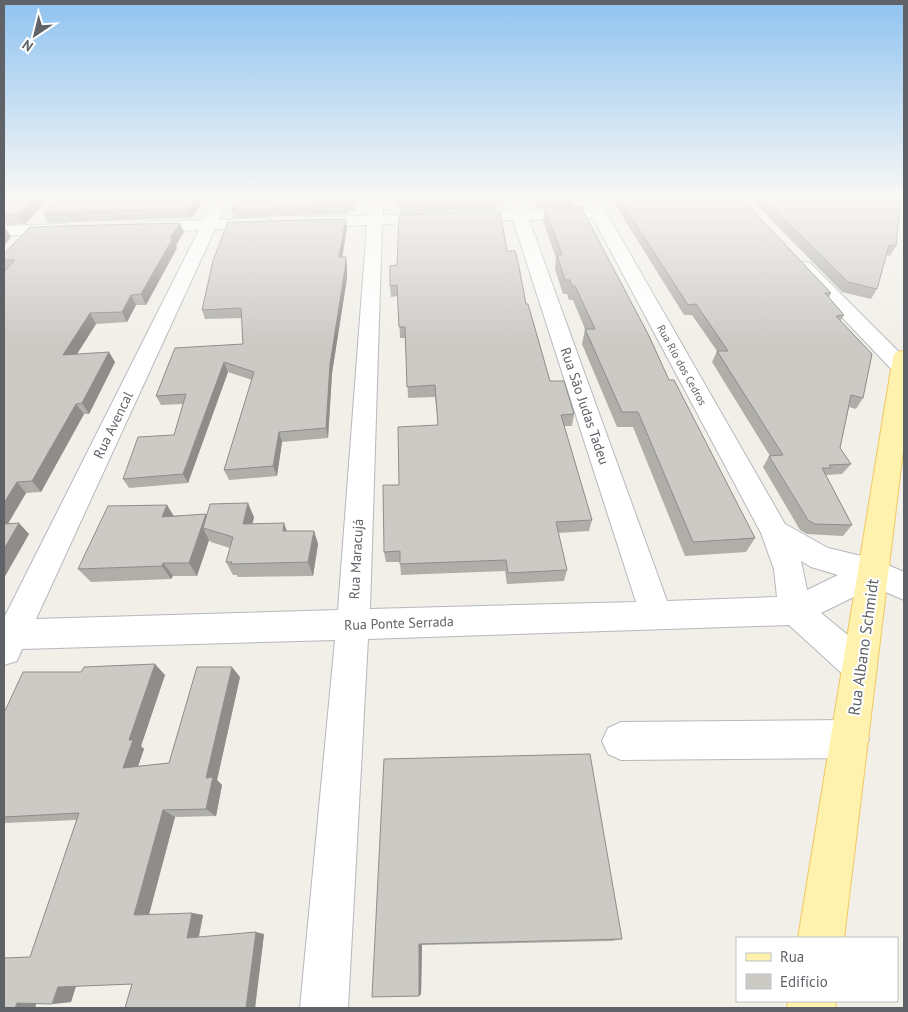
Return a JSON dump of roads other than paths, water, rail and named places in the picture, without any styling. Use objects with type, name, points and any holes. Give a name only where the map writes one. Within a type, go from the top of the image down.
[{"type":"main road","name":"Rua Albano Schmidt","points":[[821,937],[860,667],[889,580],[903,362]]},
{"type":"street","name":"Rua Avencal","points":[[7,641],[200,245]]},
{"type":"street","name":"Rua Maracujá","points":[[324,1008],[353,624],[373,245]]},
{"type":"street","name":"Rua São Judas Tadeu","points":[[530,245],[656,614]]},
{"type":"street","name":"Rua Rio dos Cedros","points":[[616,245],[774,532],[789,569],[795,611]]},
{"type":"street","points":[[792,255],[903,362]]},
{"type":"street","points":[[774,532],[820,558],[889,580]]},
{"type":"street","name":"Rua Ponte Serrada","points":[[7,641],[353,624],[795,611],[889,580]]},
{"type":"street","points":[[795,611],[860,667]]},
{"type":"street","points":[[621,741],[850,739]]}]
